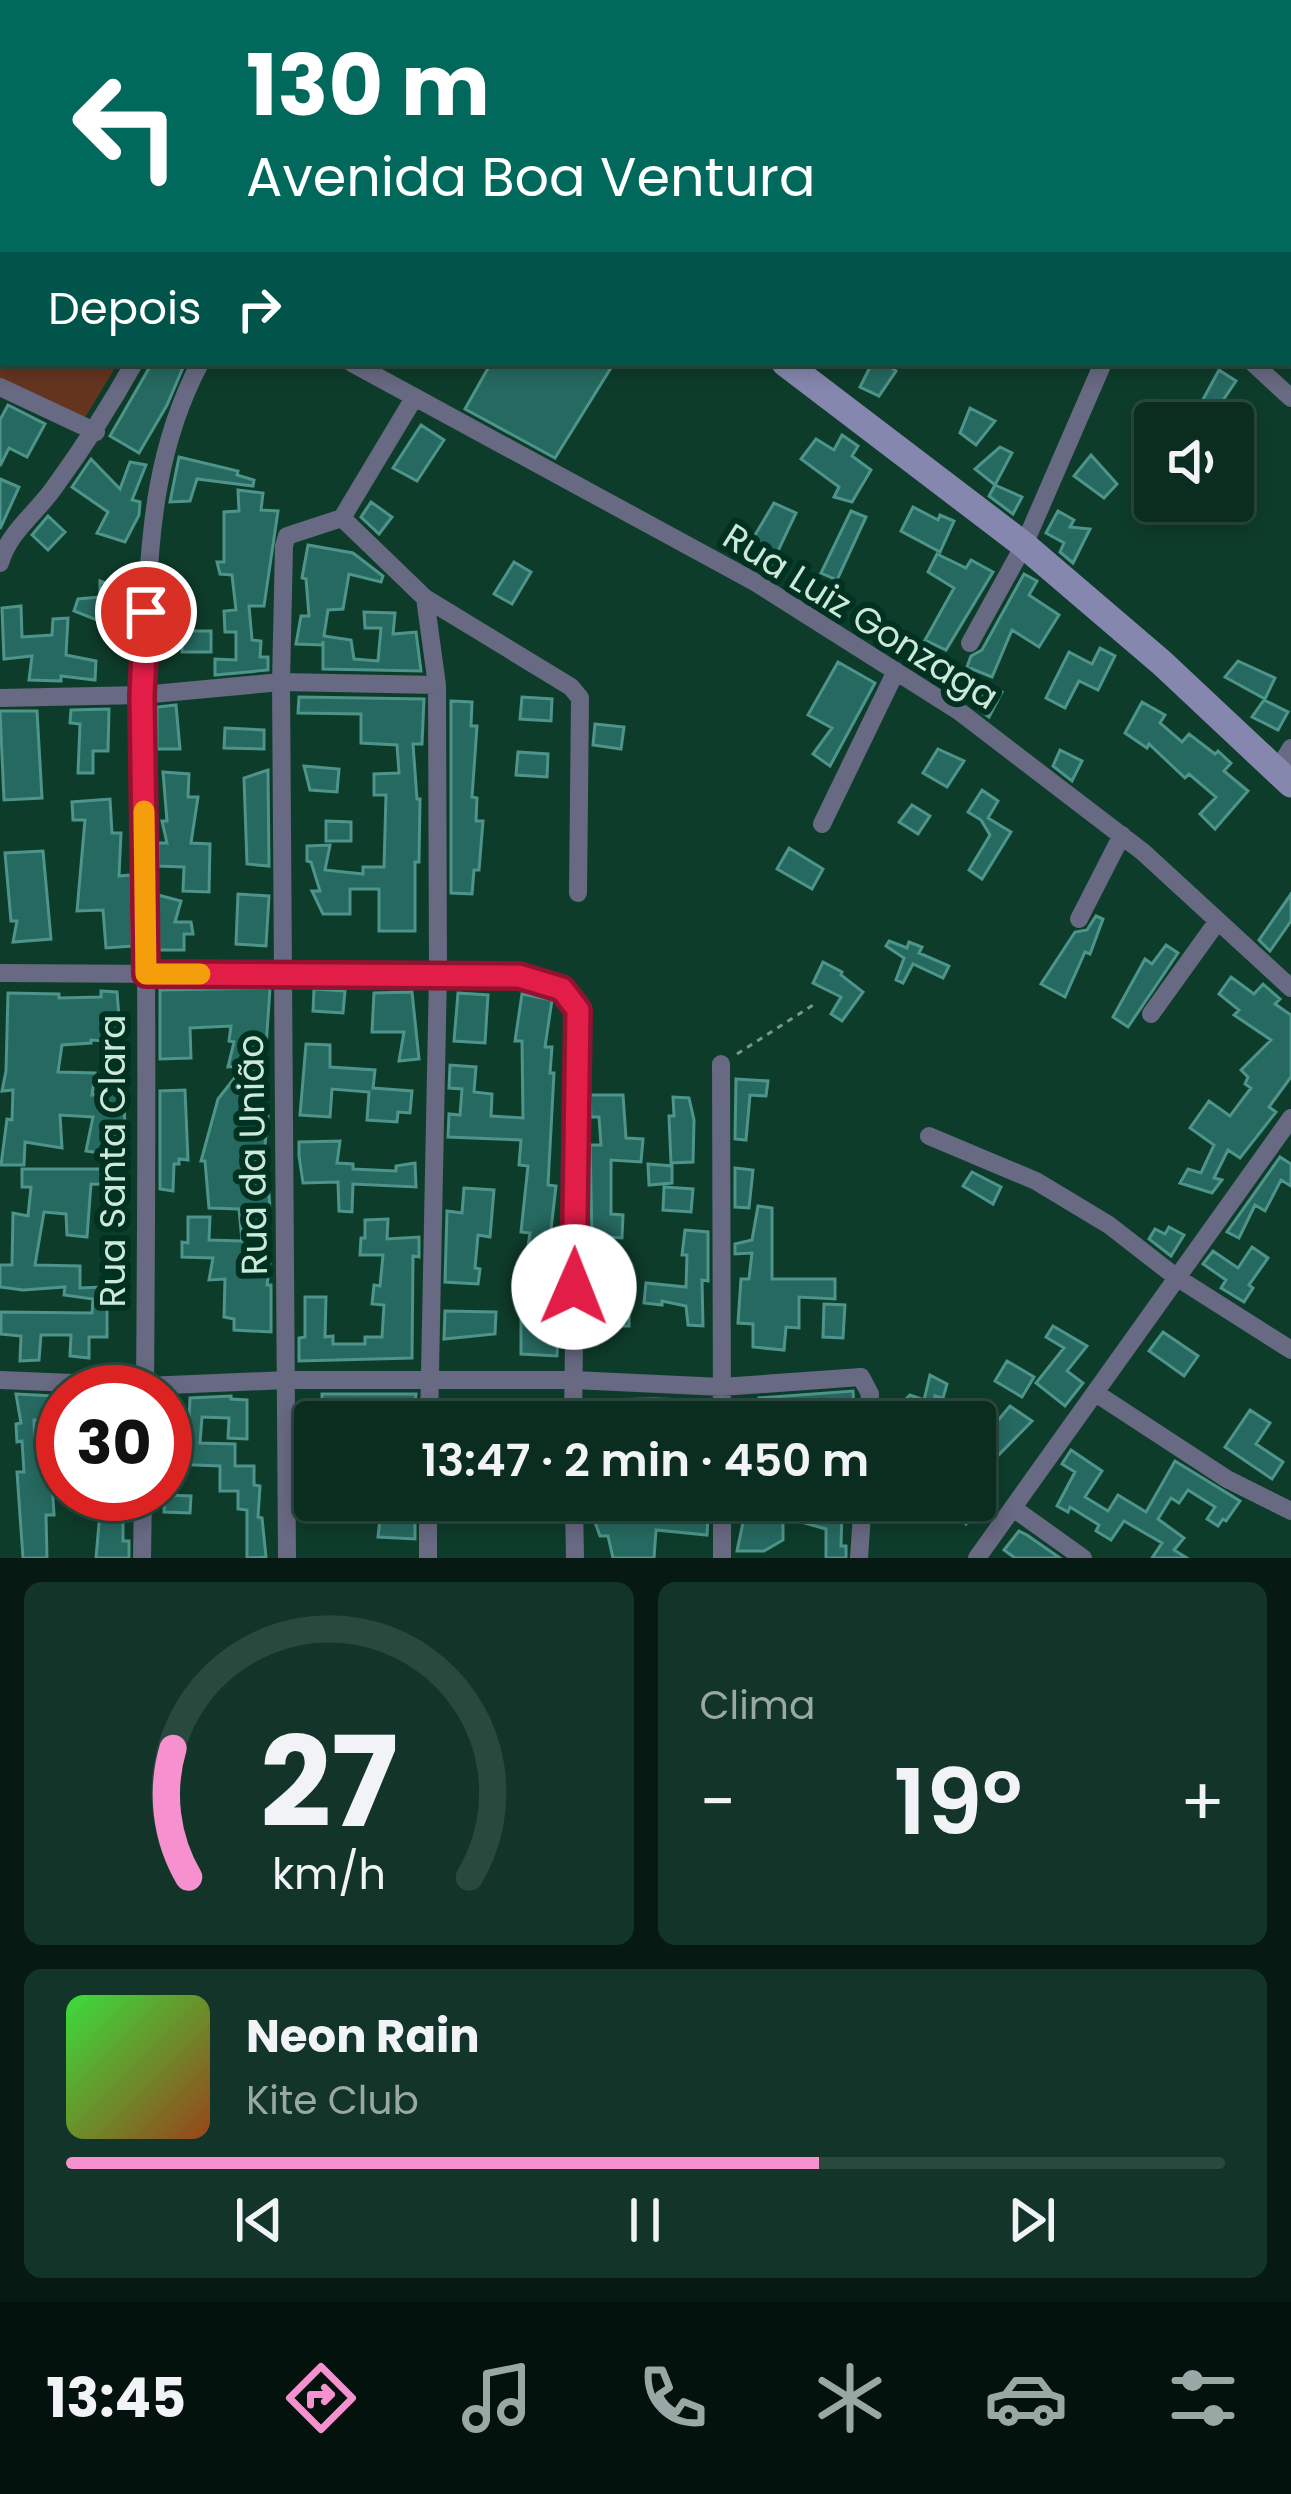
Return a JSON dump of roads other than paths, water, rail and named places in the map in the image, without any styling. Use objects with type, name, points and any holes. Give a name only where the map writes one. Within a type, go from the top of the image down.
[{"type":"street","points":[[0,562],[8,542],[96,432],[132,366]]},
{"type":"street","name":"Rua Santa Clara","points":[[145,1365],[142,695],[153,503],[173,421],[199,366]]},
{"type":"street","name":"Rua Luiz Gonzaga","points":[[357,366],[753,581],[896,671],[1122,835],[1291,988]]},
{"type":"street","points":[[789,366],[1024,545],[1286,768]]},
{"type":"street","points":[[970,643],[1024,545],[1102,366]]},
{"type":"street","points":[[1256,366],[1291,398]]},
{"type":"street","points":[[0,387],[96,432]]},
{"type":"street","points":[[414,398],[342,518],[425,598],[571,687],[580,698],[578,893]]},
{"type":"street","name":"Rua da União","points":[[287,1558],[281,682],[287,536],[342,518]]},
{"type":"street","points":[[425,598],[437,685],[438,973],[429,1401]]},
{"type":"street","points":[[822,824],[896,671]]},
{"type":"street","points":[[0,698],[142,695],[281,682],[437,685]]},
{"type":"street","points":[[1079,919],[1122,835]]},
{"type":"street","points":[[1151,1014],[1216,922]]},
{"type":"street","points":[[0,974],[438,973],[542,980],[562,989],[578,1010],[573,1401]]},
{"type":"street","points":[[721,1064],[722,1401]]},
{"type":"street","points":[[977,1558],[1291,1118]]},
{"type":"street","points":[[928,1136],[1036,1181],[1291,1350]]},
{"type":"street","points":[[192,1386],[430,1379],[722,1387],[861,1377],[870,1401]]},
{"type":"street","points":[[0,1380],[36,1382]]},
{"type":"street","points":[[1096,1394],[1227,1479],[1291,1511]]},
{"type":"street","points":[[1013,1508],[1083,1558]]},
{"type":"street","points":[[142,1558],[143,1521]]},
{"type":"street","points":[[428,1521],[428,1558]]},
{"type":"street","points":[[574,1521],[574,1558]]},
{"type":"street","points":[[722,1521],[722,1558]]},
{"type":"street","points":[[860,1558],[862,1521]]}]
